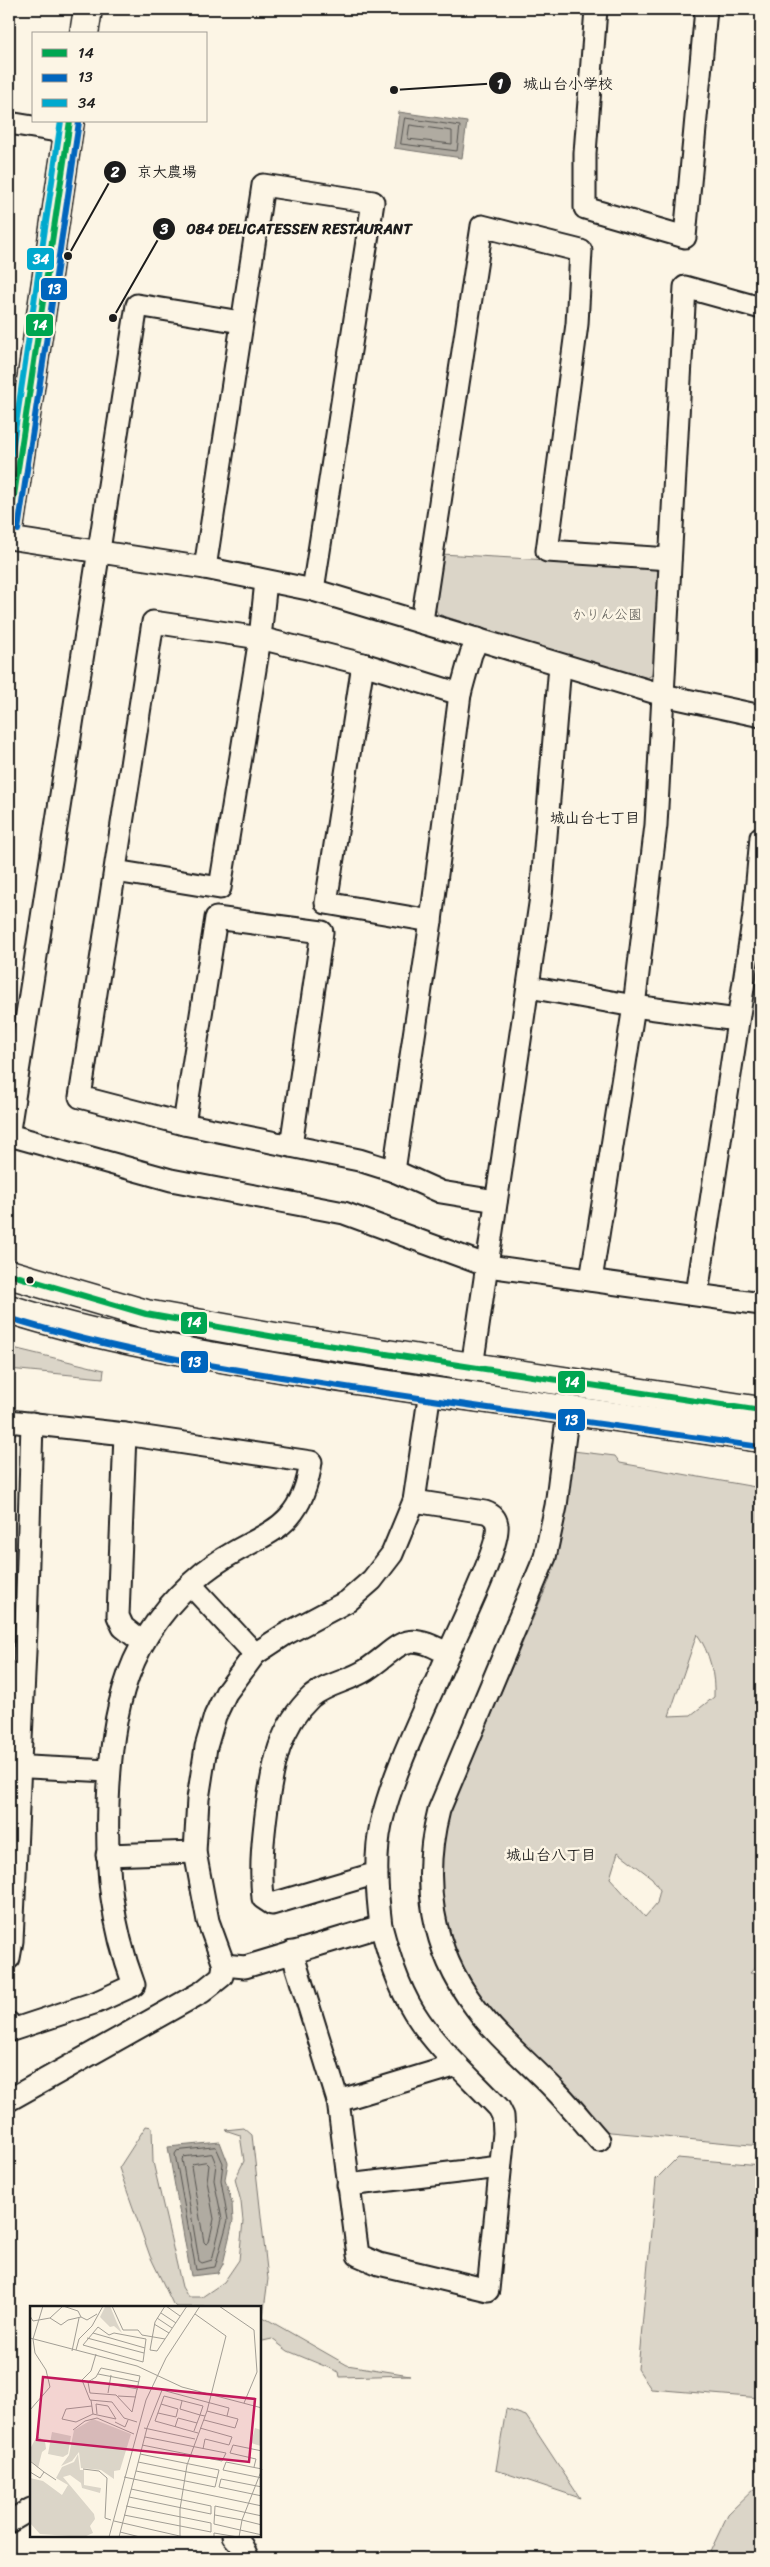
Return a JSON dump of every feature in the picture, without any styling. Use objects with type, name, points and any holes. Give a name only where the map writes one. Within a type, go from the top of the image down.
[{"type":"main road","points":[[84,32],[88,9]]},
{"type":"main road","points":[[9,529],[69,127]]},
{"type":"main road","points":[[9,1274],[146,1314],[275,1337],[761,1411]]},
{"type":"main road","points":[[9,1309],[49,1321],[213,1357],[430,1391],[761,1438]]},
{"type":"street","points":[[596,9],[585,153],[585,208],[685,237],[706,9]]},
{"type":"street","points":[[9,123],[69,127]]},
{"type":"street","points":[[205,568],[263,184],[373,202],[313,590]]},
{"type":"street","points":[[422,621],[482,226],[581,251],[577,324],[547,551],[670,559]]},
{"type":"street","points":[[591,1280],[634,1006],[656,825],[685,287],[761,308]]},
{"type":"street","points":[[9,1130],[137,305],[241,322]]},
{"type":"street","points":[[9,538],[205,568],[313,590],[422,621],[560,665],[663,695],[761,716]]},
{"type":"street","points":[[115,871],[220,888],[260,638],[266,581]]},
{"type":"street","points":[[460,694],[363,664],[260,638],[153,622],[80,1097],[184,1124],[359,1160],[394,1171],[441,1192],[496,1201]]},
{"type":"street","points":[[394,1171],[431,921],[460,694],[478,639]]},
{"type":"street","points":[[363,664],[326,903],[431,921]]},
{"type":"street","points":[[472,1367],[541,897],[560,665]]},
{"type":"street","points":[[697,1294],[754,915],[761,837]]},
{"type":"street","points":[[184,1124],[216,918],[322,932],[291,1146]]},
{"type":"street","points":[[529,987],[634,1006],[738,1020]]},
{"type":"street","points":[[9,1135],[171,1180],[344,1213],[488,1266],[761,1304]]},
{"type":"street","points":[[9,2100],[205,1991],[219,1981],[224,1964],[208,1921],[196,1852],[198,1799],[210,1731],[226,1693],[254,1654],[284,1635],[335,1609],[372,1580],[392,1554],[414,1501],[430,1391]]},
{"type":"street","points":[[568,1411],[556,1506],[546,1557],[439,1810],[430,1852],[429,1874],[432,1904],[439,1940],[446,1961],[475,2008],[555,2090],[599,2140]]},
{"type":"street","points":[[9,1421],[125,1434],[311,1462],[308,1486],[299,1504],[287,1520],[265,1536],[230,1553],[178,1596],[142,1642],[120,1698],[111,1745],[107,1855],[111,1906],[117,1934],[134,1985],[97,2002],[12,2030],[9,2023]]},
{"type":"street","points":[[9,1958],[12,1941],[14,1767],[26,1629],[32,1423]]},
{"type":"street","points":[[125,1434],[118,1616],[128,1632],[142,1642]]},
{"type":"street","points":[[292,1952],[338,2101],[357,2251],[362,2259],[488,2290],[504,2133],[503,2116],[499,2108],[456,2065],[414,2012],[395,1970],[381,1926],[377,1873],[382,1824],[394,1785],[490,1558],[498,1527],[495,1518],[485,1512],[414,1501]]},
{"type":"street","points":[[191,1585],[254,1654]]},
{"type":"street","points":[[377,1873],[272,1904],[263,1898],[262,1848],[274,1761],[289,1724],[314,1695],[365,1670],[402,1643],[420,1640],[448,1654]]},
{"type":"street","points":[[14,1767],[110,1771]]},
{"type":"street","points":[[107,1855],[196,1852]]},
{"type":"street","points":[[224,1964],[245,1967],[381,1926]]},
{"type":"street","points":[[338,2101],[456,2065]]},
{"type":"street","points":[[348,2184],[500,2167]]},
{"type":"street","points":[[9,2522],[30,2509]]},
{"type":"street","points":[[234,2537],[242,2546],[248,2558]]},
{"type":"green space","name":"かりん公園","points":[[441,554],[656,566],[662,573],[657,672],[647,678],[564,656],[438,614],[433,604]]},
{"type":"green space","points":[[9,1347],[104,1370],[103,1378],[9,1369]]},
{"type":"green space","points":[[573,1451],[615,1456],[620,1463],[761,1488],[761,1961],[750,1973],[761,1974],[761,2146],[600,2131],[549,2071],[483,2000],[456,1954],[441,1897],[441,1855],[449,1814],[549,1581],[566,1513]],"holes":[[[697,1634],[702,1641],[711,1664],[714,1697],[691,1715],[669,1716]],[[618,1852],[652,1878],[660,1890],[657,1903],[645,1917],[610,1878]]]},
{"type":"green space","points":[[146,2126],[152,2127],[153,2162],[182,2287],[188,2297],[202,2297],[224,2282],[239,2260],[243,2221],[241,2202],[235,2179],[244,2161],[240,2135],[225,2130],[244,2128],[252,2135],[268,2279],[263,2317],[347,2365],[410,2375],[340,2377],[339,2372],[288,2351],[272,2339],[261,2340],[261,2306],[175,2306],[150,2256],[119,2168]]},
{"type":"green space","points":[[677,2158],[761,2165],[761,2398],[651,2389],[638,2369],[656,2179]]},
{"type":"green space","points":[[506,2409],[526,2416],[580,2498],[496,2470]]},
{"type":"green space","points":[[761,2482],[761,2558],[713,2558],[710,2552],[728,2514]]},
{"type":"water","points":[[399,112],[467,122],[462,158],[394,148]]},
{"type":"water","points":[[220,2142],[228,2163],[225,2179],[232,2203],[233,2221],[223,2264],[218,2273],[191,2276],[168,2147]]},
{"type":"transit line","name":"34","points":[[9,471],[61,122]]},
{"type":"transit line","name":"14","points":[[9,529],[70,122]]},
{"type":"transit line","name":"13","points":[[18,530],[79,122]]},
{"type":"transit line","name":"14","points":[[9,1274],[146,1314],[275,1337],[761,1411]]},
{"type":"transit line","name":"13","points":[[9,1318],[127,1349],[247,1371],[760,1447]]},
{"type":"place","name":"城山台小学校","points":[[394,90]]},
{"type":"place","name":"京大農場","points":[[68,256]]},
{"type":"place","name":"084 DELICATESSEN RESTAURANT","points":[[113,318]]},
{"type":"district","name":"城山台七丁目","points":[[595,818]]},
{"type":"district","name":"城山台八丁目","points":[[551,1855]]}]
